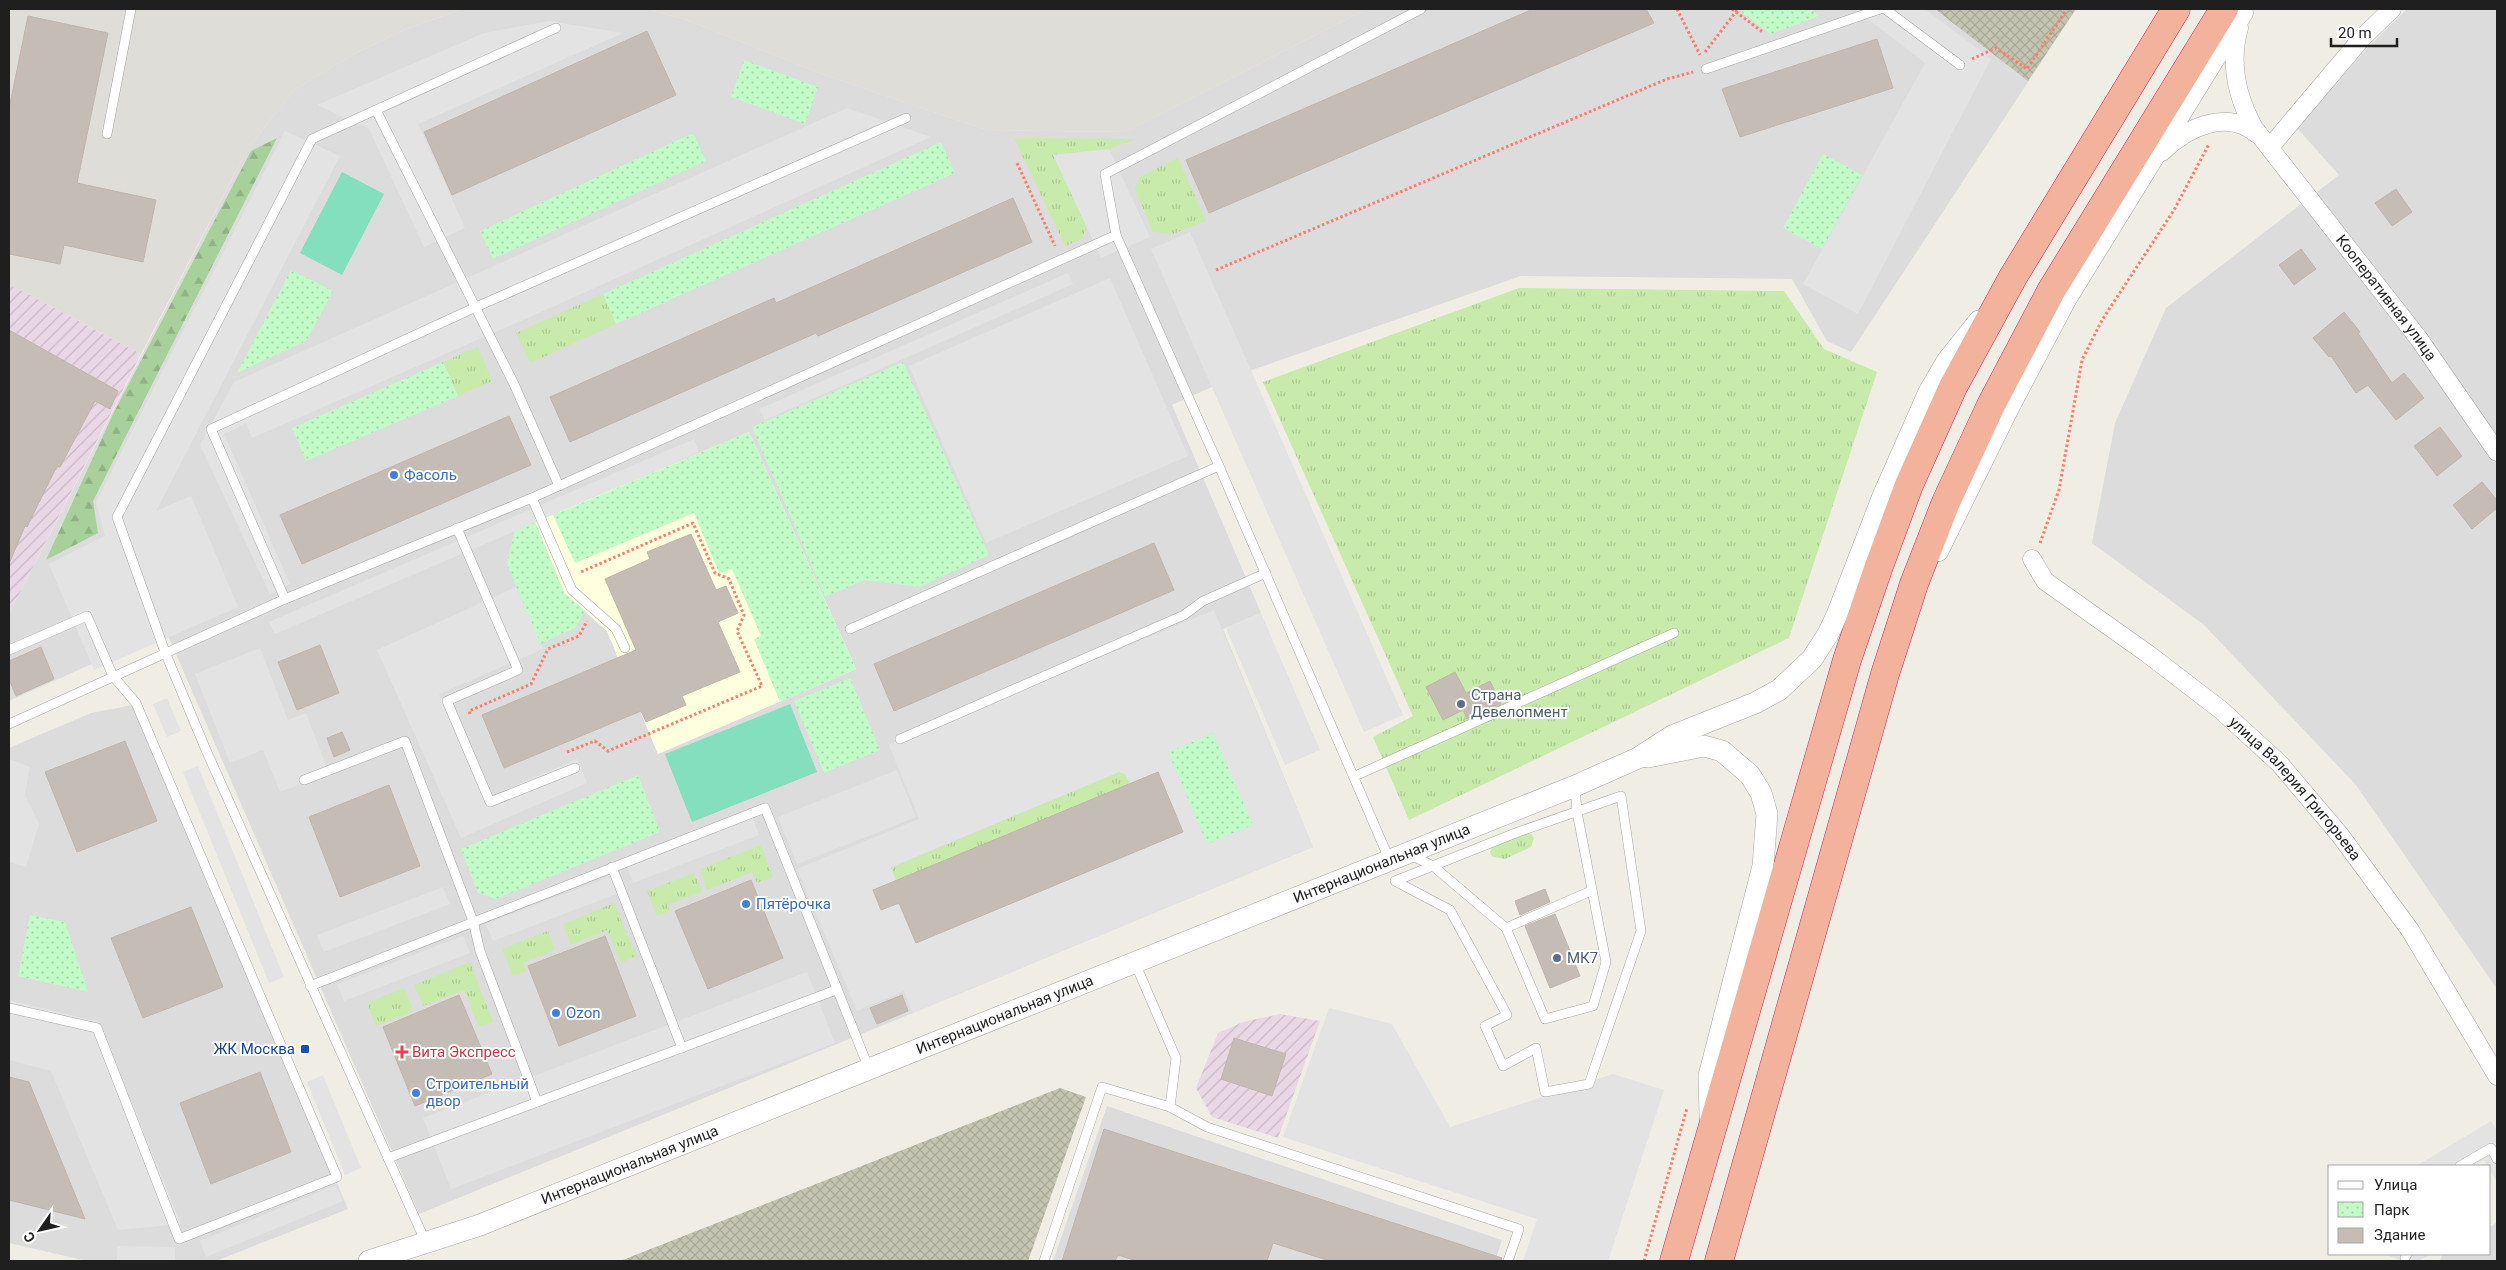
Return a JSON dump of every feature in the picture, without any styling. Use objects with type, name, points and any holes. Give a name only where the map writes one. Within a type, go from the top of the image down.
[{"type":"highway","points":[[1674,1261],[1847,660],[1909,486],[1953,387],[2013,277],[2176,9]]},
{"type":"highway","points":[[1719,1261],[1885,674],[1914,584],[1942,511],[1991,404],[2051,291],[2238,10]]},
{"type":"street","points":[[2270,146],[2362,38],[2392,9]]},
{"type":"street","points":[[2238,10],[2235,43],[2236,82],[2247,115],[2270,146]]},
{"type":"street","points":[[1885,674],[1928,573],[2009,410],[2067,300],[2148,167],[2238,10]]},
{"type":"street","points":[[2148,167],[2179,138],[2202,126],[2220,121],[2236,122],[2244,126],[2270,146]]},
{"type":"street","name":"Кооперативная улица","points":[[2270,146],[2420,339],[2497,452]]},
{"type":"street","points":[[1638,758],[1672,736],[1755,703],[1779,690],[1812,659],[1828,634],[1837,615],[1883,496],[1929,392],[1947,361],[2013,277]]},
{"type":"street","name":"улица Валерия Григорьева","points":[[2032,559],[2045,581],[2148,654],[2221,710],[2279,763],[2340,835],[2410,930],[2497,1076]]},
{"type":"street","points":[[1638,758],[1704,746],[1722,751],[1750,775],[1761,793],[1766,814],[1763,866],[1710,1076],[1710,1133]]},
{"type":"street","name":"Интернациональная улица","points":[[369,1261],[480,1225],[1399,857],[1575,786],[1638,758]]},
{"type":"lane","points":[[107,134],[131,9]]},
{"type":"lane","points":[[1421,9],[1105,174],[1116,235],[1355,776],[1399,857],[1433,866],[1506,928],[1545,1019],[1593,1006],[1606,962],[1577,812],[1575,786]]},
{"type":"lane","points":[[1706,69],[1880,9]]},
{"type":"lane","points":[[1884,9],[1960,65]]},
{"type":"lane","points":[[426,1244],[310,986],[165,652],[117,517],[312,139],[556,28]]},
{"type":"lane","points":[[376,110],[514,384],[559,486]]},
{"type":"lane","points":[[285,599],[211,429],[476,307],[906,118]]},
{"type":"lane","points":[[9,724],[285,599],[532,498],[1116,235]]},
{"type":"lane","points":[[850,629],[1219,466]]},
{"type":"lane","points":[[532,498],[572,590],[616,629],[625,648]]},
{"type":"lane","points":[[457,528],[518,670],[447,701],[490,802],[575,768]]},
{"type":"lane","points":[[900,740],[1184,615],[1204,601],[1266,573]]},
{"type":"lane","points":[[9,650],[87,616],[113,676],[136,703],[337,1177],[179,1239],[97,1028],[9,1008]]},
{"type":"lane","points":[[1355,776],[1674,634]]},
{"type":"lane","points":[[304,780],[405,742],[473,921],[480,951],[538,1102]]},
{"type":"lane","points":[[1621,796],[1642,931],[1589,1084],[1545,1092],[1536,1048],[1503,1066],[1486,1026],[1508,1015],[1450,910],[1395,881],[1577,812],[1621,796]]},
{"type":"lane","points":[[310,986],[765,808],[869,1069]]},
{"type":"lane","points":[[612,867],[682,1048]]},
{"type":"lane","points":[[1506,928],[1591,891]]},
{"type":"lane","points":[[1135,963],[1176,1058],[1170,1107]]},
{"type":"lane","points":[[388,1158],[836,990]]},
{"type":"lane","points":[[1044,1261],[1102,1087],[1170,1107],[1207,1127],[1519,1228],[1508,1261]]},
{"type":"lane","points":[[2462,1165],[2491,1148],[2497,1159]]},
{"type":"path","points":[[1677,9],[1701,58],[1737,10]]},
{"type":"path","points":[[1732,9],[1737,10],[1778,44]]},
{"type":"path","points":[[1960,65],[1996,48],[2028,69],[2067,9]]},
{"type":"path","points":[[1216,270],[1667,79],[1706,69]]},
{"type":"path","points":[[2032,559],[2043,537],[2058,490],[2082,360],[2102,320],[2174,210],[2220,121]]},
{"type":"path","points":[[1017,163],[1055,245],[1046,249]]},
{"type":"path","points":[[1644,1261],[1689,1100]]},
{"type":"shaded area","points":[[9,9],[462,9],[404,30],[356,53],[294,90],[247,150],[141,354],[9,284]]},
{"type":"shaded area","points":[[462,9],[647,9],[687,20],[827,76],[987,130],[1125,132],[1367,9],[2076,9],[1851,352],[1827,341],[1792,279],[1521,276],[1238,375],[1172,405],[1261,613],[1223,629],[1313,847],[913,1013],[419,1214],[166,631],[9,701],[9,614],[247,150],[294,90],[356,53],[404,30]],"holes":[[[749,432],[856,669],[658,754],[607,631],[564,593]]]},
{"type":"shaded area","points":[[647,9],[1367,9],[1125,132],[987,130],[827,76],[687,20]]},
{"type":"shaded area","points":[[1855,9],[1925,9],[1991,59],[1858,314],[1803,284],[1925,63]]},
{"type":"shaded area","points":[[1935,9],[2076,9],[2028,81]]},
{"type":"shaded area","points":[[2407,9],[2497,9],[2497,989],[2356,785],[2204,625],[2092,543],[2115,423],[2166,308],[2339,175],[2297,128],[2369,46]]},
{"type":"shaded area","points":[[549,21],[623,33],[418,124],[465,228],[424,247],[369,129],[317,105],[484,33]]},
{"type":"shaded area","points":[[847,108],[931,137],[512,325],[252,438],[246,423],[224,434],[290,584],[270,594],[200,445],[234,382]]},
{"type":"shaded area","points":[[285,131],[340,156],[156,511],[191,496],[238,607],[94,670],[49,564],[105,536],[96,502]]},
{"type":"shaded area","points":[[1109,149],[1150,237],[1101,258],[1053,155]]},
{"type":"shaded area","points":[[1190,232],[1403,715],[1364,732],[1151,249]]},
{"type":"shaded area","points":[[1068,273],[1073,284],[765,420],[759,409]]},
{"type":"shaded area","points":[[1110,278],[1188,456],[986,543],[909,366]]},
{"type":"shaded area","points":[[9,284],[141,354],[9,614]]},
{"type":"shaded area","points":[[749,432],[856,669],[658,754],[607,631],[564,593],[535,522]]},
{"type":"shaded area","points":[[694,439],[699,452],[275,634],[269,622]]},
{"type":"shaded area","points":[[516,587],[543,649],[439,694],[484,799],[577,759],[587,783],[461,838],[377,650]]},
{"type":"shaded area","points":[[1214,610],[1313,847],[913,1013],[904,991],[857,1011],[797,869],[919,819],[889,745]],"holes":[[[1213,733],[1253,825],[1207,844],[1168,752]],[[1119,772],[1125,774],[1130,784],[1158,772],[1183,832],[916,943],[899,903],[881,910],[873,891],[896,881],[891,867]]]},
{"type":"shaded area","points":[[1261,613],[1320,750],[1285,765],[1226,628]]},
{"type":"shaded area","points":[[260,648],[288,720],[306,713],[329,773],[280,792],[263,750],[230,763],[195,674]]},
{"type":"shaded area","points":[[167,698],[181,731],[167,737],[153,704]]},
{"type":"shaded area","points":[[133,705],[348,1209],[216,1261],[87,1261],[9,1243],[9,748],[91,713]]},
{"type":"shaded area","points":[[9,759],[30,767],[25,795],[39,824],[26,867],[9,862]]},
{"type":"shaded area","points":[[198,766],[284,977],[269,983],[183,772]]},
{"type":"shaded area","points":[[897,770],[916,817],[797,864],[778,817]]},
{"type":"shaded area","points":[[753,818],[759,835],[633,883],[627,866]]},
{"type":"shaded area","points":[[612,876],[619,893],[493,941],[486,924]]},
{"type":"shaded area","points":[[443,887],[450,904],[324,952],[317,935]]},
{"type":"shaded area","points":[[463,936],[470,953],[344,1001],[337,984]]},
{"type":"shaded area","points":[[807,972],[835,1043],[451,1189],[423,1118]]},
{"type":"shaded area","points":[[9,1000],[99,1022],[181,1224],[118,1230],[51,1071],[9,1060]]},
{"type":"shaded area","points":[[1329,1008],[1392,1024],[1450,1127],[1613,1074],[1664,1090],[1608,1261],[1523,1261],[1537,1219],[1283,1137]]},
{"type":"shaded area","points":[[1280,1014],[1320,1021],[1278,1138],[1212,1117],[1196,1088],[1218,1033],[1243,1022]]},
{"type":"shaded area","points":[[323,1075],[361,1168],[345,1175],[307,1082]]},
{"type":"shaded area","points":[[1060,1088],[1086,1097],[1028,1261],[620,1261]]},
{"type":"shaded area","points":[[1107,1106],[1502,1240],[1495,1261],[1053,1261]]},
{"type":"shaded area","points":[[2491,1121],[2497,1131],[2497,1182],[2491,1172],[2491,1165],[2487,1165],[2484,1160],[2476,1165],[2418,1165]]},
{"type":"shaded area","points":[[336,1185],[343,1201],[206,1257],[200,1241]]},
{"type":"shaded area","points":[[2497,1222],[2497,1261],[2440,1261],[2443,1255],[2491,1255],[2491,1226]]},
{"type":"shaded area","points":[[117,1246],[175,1247],[175,1261],[117,1261]]},
{"type":"shaded area","points":[[2386,1255],[2429,1255],[2419,1261],[2403,1261]]},
{"type":"green space","points":[[1745,9],[1810,9],[1819,16],[1771,34],[1742,13]]},
{"type":"green space","points":[[744,60],[818,87],[805,124],[731,97]]},
{"type":"green space","points":[[693,133],[706,161],[493,259],[480,231]]},
{"type":"green space","points":[[277,138],[93,501],[98,533],[46,560],[113,414],[251,151]]},
{"type":"green space","points":[[1014,138],[1137,139],[1109,149],[1054,155],[1087,227],[1082,239],[1065,246]]},
{"type":"green space","points":[[941,142],[955,173],[616,324],[603,294]]},
{"type":"green space","points":[[1823,154],[1862,175],[1822,249],[1783,228]]},
{"type":"green space","points":[[1178,158],[1206,221],[1173,234],[1153,232],[1135,189],[1139,177]]},
{"type":"green space","points":[[342,172],[384,194],[342,275],[300,253]]},
{"type":"green space","points":[[291,270],[333,291],[306,341],[237,373]]},
{"type":"green space","points":[[1519,288],[1784,291],[1824,349],[1877,372],[1789,638],[1409,820],[1373,737],[1413,716],[1263,382]]},
{"type":"green space","points":[[603,294],[616,324],[530,363],[516,333]]},
{"type":"green space","points":[[478,347],[492,381],[458,396],[443,362]]},
{"type":"green space","points":[[443,362],[458,396],[306,461],[292,428]]},
{"type":"green space","points":[[903,362],[989,555],[920,587],[865,580],[825,597],[752,427]]},
{"type":"green space","points":[[749,432],[856,669],[780,702],[754,639],[761,636],[732,569],[719,573],[694,513],[575,563],[553,515]]},
{"type":"green space","points":[[535,522],[564,593],[585,611],[575,628],[540,644],[507,564],[514,531]]},
{"type":"green space","points":[[850,678],[880,750],[824,773],[794,701]]},
{"type":"green space","points":[[790,704],[817,772],[692,822],[665,754]]},
{"type":"green space","points":[[1214,733],[1253,825],[1207,844],[1168,752]]},
{"type":"green space","points":[[1119,772],[1125,774],[1130,784],[896,881],[891,868]]},
{"type":"green space","points":[[638,775],[660,832],[496,899],[478,893],[461,849]]},
{"type":"green space","points":[[1525,832],[1531,834],[1534,838],[1531,847],[1505,859],[1493,857],[1490,853],[1494,844],[1499,841]]},
{"type":"green space","points":[[761,845],[773,877],[757,883],[752,872],[707,890],[700,869]]},
{"type":"green space","points":[[694,873],[702,892],[667,905],[670,911],[657,916],[647,891]]},
{"type":"green space","points":[[614,903],[636,956],[621,963],[607,930],[571,945],[563,924]]},
{"type":"green space","points":[[30,915],[65,922],[88,992],[18,976]]},
{"type":"green space","points":[[548,931],[555,950],[523,963],[526,971],[513,976],[502,949]]},
{"type":"green space","points":[[470,962],[493,1022],[479,1027],[464,990],[423,1006],[414,985]]},
{"type":"green space","points":[[404,988],[413,1011],[376,1026],[367,1003]]},
{"type":"building","points":[[1533,9],[1646,9],[1654,23],[1209,213],[1186,160]]},
{"type":"building","points":[[28,16],[108,33],[77,183],[156,200],[143,262],[64,245],[60,264],[9,254],[9,109]]},
{"type":"building","points":[[647,31],[676,95],[452,195],[424,132]]},
{"type":"building","points":[[1877,39],[1893,88],[1740,137],[1722,89]]},
{"type":"building","points":[[2396,189],[2412,212],[2392,226],[2375,203]]},
{"type":"building","points":[[1013,198],[1032,242],[818,336],[816,333],[570,442],[550,397],[774,298],[776,303]]},
{"type":"building","points":[[2301,249],[2316,269],[2294,285],[2279,265]]},
{"type":"building","points":[[2344,312],[2360,332],[2358,333],[2392,383],[2404,373],[2424,398],[2396,420],[2368,385],[2356,393],[2331,356],[2329,357],[2313,338]]},
{"type":"building","points":[[9,330],[118,391],[110,409],[95,401],[60,467],[57,466],[27,527],[25,526],[9,564]]},
{"type":"building","points":[[509,416],[531,465],[302,564],[280,515]]},
{"type":"building","points":[[2440,427],[2462,456],[2437,476],[2414,446]]},
{"type":"building","points":[[2482,482],[2497,500],[2497,508],[2472,529],[2453,505]]},
{"type":"building","points":[[691,534],[716,590],[726,586],[738,613],[718,622],[740,672],[682,696],[686,705],[646,722],[641,711],[504,768],[482,715],[636,650],[605,579],[650,559],[647,552]]},
{"type":"building","points":[[1154,543],[1174,590],[894,711],[874,664]]},
{"type":"building","points":[[320,645],[339,693],[297,710],[278,662]]},
{"type":"building","points":[[41,647],[54,679],[16,696],[9,679],[9,661]]},
{"type":"building","points":[[1455,672],[1466,693],[1490,681],[1501,704],[1467,719],[1463,710],[1443,720],[1426,687]]},
{"type":"building","points":[[342,732],[350,750],[334,757],[327,738]]},
{"type":"building","points":[[125,741],[157,821],[77,852],[45,772]]},
{"type":"building","points":[[1158,772],[1183,832],[916,943],[899,903],[881,910],[873,890]]},
{"type":"building","points":[[389,785],[420,866],[340,897],[309,817]]},
{"type":"building","points":[[751,880],[783,958],[708,989],[675,911]]},
{"type":"building","points":[[1545,889],[1550,902],[1520,915],[1515,901]]},
{"type":"building","points":[[191,907],[223,987],[143,1018],[111,938]]},
{"type":"building","points":[[1555,914],[1580,976],[1550,988],[1525,926]]},
{"type":"building","points":[[605,936],[636,1016],[559,1046],[528,966]]},
{"type":"building","points":[[459,995],[492,1074],[415,1106],[383,1027]]},
{"type":"building","points":[[902,995],[908,1011],[877,1024],[870,1008]]},
{"type":"building","points":[[1234,1038],[1286,1054],[1272,1096],[1221,1079]]},
{"type":"building","points":[[260,1072],[291,1152],[211,1184],[180,1103]]},
{"type":"building","points":[[9,1077],[29,1082],[85,1219],[9,1200]]},
{"type":"building","points":[[1104,1129],[1502,1258],[1501,1261],[1330,1261],[1273,1243],[1267,1261],[1137,1261],[1118,1255],[1115,1261],[1062,1261]]},
{"type":"place","name":"Фасоль","points":[[394,475]]},
{"type":"place","name":"Страна Девелопмент","points":[[1461,704]]},
{"type":"place","name":"Пятёрочка","points":[[746,904]]},
{"type":"place","name":"МК7","points":[[1557,958]]},
{"type":"place","name":"Ozon","points":[[556,1013]]},
{"type":"place","name":"ЖК Москва","points":[[305,1049]]},
{"type":"place","name":"Вита Экспресс","points":[[402,1052]]},
{"type":"place","name":"Строительный двор","points":[[416,1093]]}]
